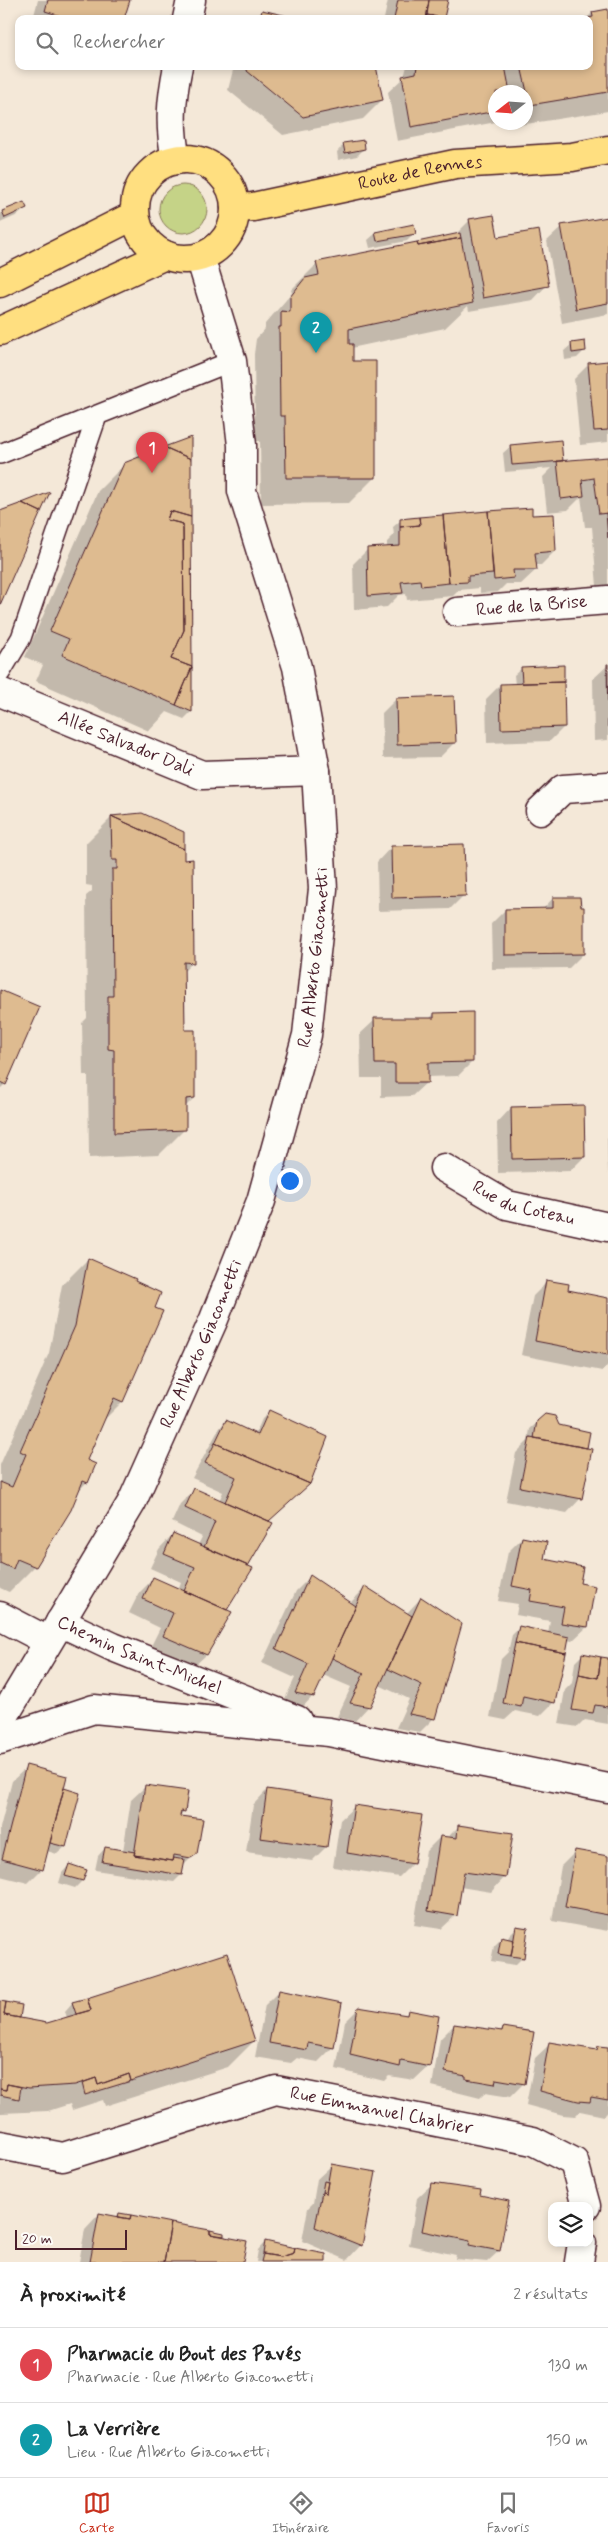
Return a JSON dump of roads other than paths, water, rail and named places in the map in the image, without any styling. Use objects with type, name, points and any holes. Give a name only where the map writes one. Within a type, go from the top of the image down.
[{"type":"main road","name":"Route de Rennes","points":[[235,208],[253,207],[455,164],[572,157],[608,150]]},
{"type":"main road","points":[[176,160],[198,161],[217,170],[230,187],[235,208],[232,227],[222,243],[200,257],[186,260],[165,255],[144,239],[135,214],[136,196],[145,179],[159,166],[176,160]]},
{"type":"main road","points":[[0,283],[135,214]]},
{"type":"main road","points":[[0,331],[165,255]]},
{"type":"street","points":[[188,15],[191,0]]},
{"type":"street","points":[[176,160],[170,131],[171,96],[177,70]]},
{"type":"street","name":"Rue Alberto Giacometti","points":[[54,1632],[132,1502],[214,1318],[261,1201],[306,1035],[323,889],[316,771],[297,667],[242,491],[242,445],[232,361],[200,257]]},
{"type":"street","name":"Rue de la Brise","points":[[456,612],[608,600]]},
{"type":"street","name":"Allée Salvador Dali","points":[[0,692],[202,775],[316,771]]},
{"type":"street","points":[[540,811],[562,789],[608,786]]},
{"type":"street","name":"Rue du Coteau","points":[[444,1168],[507,1205],[608,1228]]},
{"type":"street","points":[[0,1616],[54,1632]]},
{"type":"street","name":"Chemin Saint-Michel","points":[[0,1723],[54,1632],[113,1647],[329,1732]]},
{"type":"street","name":"Chemin Saint-Michel","points":[[0,1740],[94,1709],[329,1732],[608,1788]]},
{"type":"street","name":"Rue Emmanuel Chabrier","points":[[0,2145],[63,2157],[276,2090],[533,2141],[574,2162],[585,2202]]},
{"type":"street","points":[[579,2262],[581,2247]]},
{"type":"lane","points":[[0,454],[232,361]]},
{"type":"lane","points":[[0,673],[21,638],[97,416]]},
{"type":"place","name":"La Verrière","points":[[316,353]]},
{"type":"place","name":"Pharmacie du Bout des Pavés","points":[[152,473]]}]
